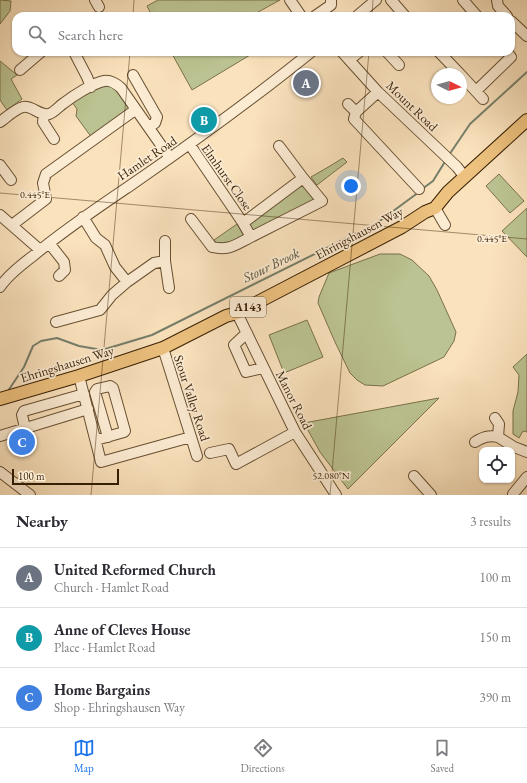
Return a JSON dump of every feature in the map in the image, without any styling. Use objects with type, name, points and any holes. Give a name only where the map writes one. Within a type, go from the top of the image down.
[{"type":"main road","name":"Ehringshausen Way","points":[[5,398],[79,376],[163,348],[226,316],[237,313],[402,227],[425,212],[435,208],[464,176],[527,120]]},
{"type":"street","points":[[290,0],[299,12]]},
{"type":"street","points":[[321,12],[331,5],[331,0]]},
{"type":"street","points":[[365,4],[376,0]]},
{"type":"street","points":[[391,0],[402,12]]},
{"type":"street","points":[[463,0],[474,12]]},
{"type":"street","points":[[497,0],[498,6],[503,12]]},
{"type":"street","points":[[515,25],[527,36]]},
{"type":"street","points":[[20,70],[36,56]]},
{"type":"street","points":[[76,56],[91,87]]},
{"type":"street","name":"Hamlet Road","points":[[1,285],[40,250],[83,217],[190,145],[306,56]]},
{"type":"street","name":"Mount Road","points":[[346,56],[378,92],[455,165],[464,176]]},
{"type":"street","points":[[391,56],[399,65]]},
{"type":"street","points":[[443,56],[454,68]]},
{"type":"street","points":[[476,91],[507,56]]},
{"type":"street","points":[[133,75],[157,117],[155,123],[149,127]]},
{"type":"street","points":[[0,122],[16,110],[24,107],[32,108],[44,114],[51,113],[91,87],[105,81],[116,83],[170,158]]},
{"type":"street","points":[[467,82],[483,99]]},
{"type":"street","points":[[378,92],[356,112],[354,119],[419,189]]},
{"type":"street","points":[[348,104],[356,112]]},
{"type":"street","points":[[12,225],[46,199],[44,183],[46,174],[135,110]]},
{"type":"street","points":[[44,114],[43,122],[54,139]]},
{"type":"street","name":"Elmhurst Close","points":[[190,145],[251,237]]},
{"type":"street","points":[[192,219],[212,247],[222,250],[227,249],[322,201],[279,146]]},
{"type":"street","points":[[0,165],[11,180]]},
{"type":"street","name":"Elmhurst Close","points":[[243,223],[303,178]]},
{"type":"street","points":[[435,208],[445,225]]},
{"type":"street","points":[[0,215],[40,250]]},
{"type":"street","points":[[83,217],[96,238],[105,245],[115,267],[127,282]]},
{"type":"street","points":[[165,241],[165,261],[169,288]]},
{"type":"street","points":[[49,243],[64,262],[65,270],[59,276]]},
{"type":"street","points":[[56,322],[100,310],[112,295],[127,282],[154,263],[165,261]]},
{"type":"street","name":"Manor Road","points":[[237,313],[295,432],[336,495]]},
{"type":"street","points":[[247,333],[234,345],[246,372],[263,368]]},
{"type":"street","name":"Stour Valley Road","points":[[163,348],[196,453],[209,450],[229,449],[236,464],[295,432]]},
{"type":"street","points":[[79,376],[102,462],[191,437]]},
{"type":"street","points":[[96,440],[108,437],[124,432],[126,429],[113,388],[110,386],[97,389],[95,392],[108,437]]},
{"type":"street","points":[[24,428],[22,415],[24,412],[84,394]]},
{"type":"street","points":[[0,436],[88,409]]},
{"type":"street","points":[[495,418],[499,424],[498,437]]},
{"type":"street","points":[[187,425],[197,422]]},
{"type":"street","points":[[475,442],[490,435],[498,437],[514,447],[527,452]]},
{"type":"street","points":[[0,472],[30,495]]},
{"type":"street","points":[[414,476],[431,495]]},
{"type":"street","points":[[513,494],[527,477]]},
{"type":"green space","points":[[0,0],[11,1],[10,11],[0,24]]},
{"type":"green space","points":[[158,0],[280,0],[258,12],[150,12],[147,6]]},
{"type":"green space","points":[[173,56],[248,56],[192,90]]},
{"type":"green space","points":[[0,61],[17,75],[11,79],[22,99],[7,110],[0,100]]},
{"type":"green space","points":[[104,85],[113,87],[118,91],[130,110],[92,138],[76,116],[77,109],[72,102]]},
{"type":"green space","points":[[343,158],[347,162],[317,185],[311,177]]},
{"type":"green space","points":[[499,174],[524,201],[510,213],[486,186]]},
{"type":"green space","points":[[299,184],[302,185],[314,197],[312,201],[253,231],[248,224]]},
{"type":"green space","points":[[527,208],[527,257],[502,231]]},
{"type":"green space","points":[[237,224],[244,236],[233,243],[218,245],[214,240]]},
{"type":"green space","points":[[380,254],[400,254],[412,260],[429,276],[456,332],[454,341],[444,357],[383,386],[365,385],[350,373],[318,303],[329,273]]},
{"type":"green space","points":[[307,320],[323,357],[284,373],[269,335]]},
{"type":"green space","points":[[527,354],[527,432],[523,431],[519,438],[513,434],[513,411],[518,392],[519,375],[513,367]]},
{"type":"green space","points":[[439,398],[348,489],[320,452],[304,423]]},
{"type":"waterway","name":"Stour Brook","points":[[449,155],[470,124],[527,72]]},
{"type":"waterway","name":"Stour Brook","points":[[422,189],[433,181],[446,160]]},
{"type":"waterway","name":"Stour Brook","points":[[8,391],[24,367],[33,346],[41,341],[57,338],[79,346],[102,350],[152,335],[377,223],[419,192]]},
{"type":"place","name":"United Reformed Church","points":[[306,83]]},
{"type":"place","name":"Anne of Cleves House","points":[[204,120]]},
{"type":"place","name":"Home Bargains","points":[[22,442]]}]
